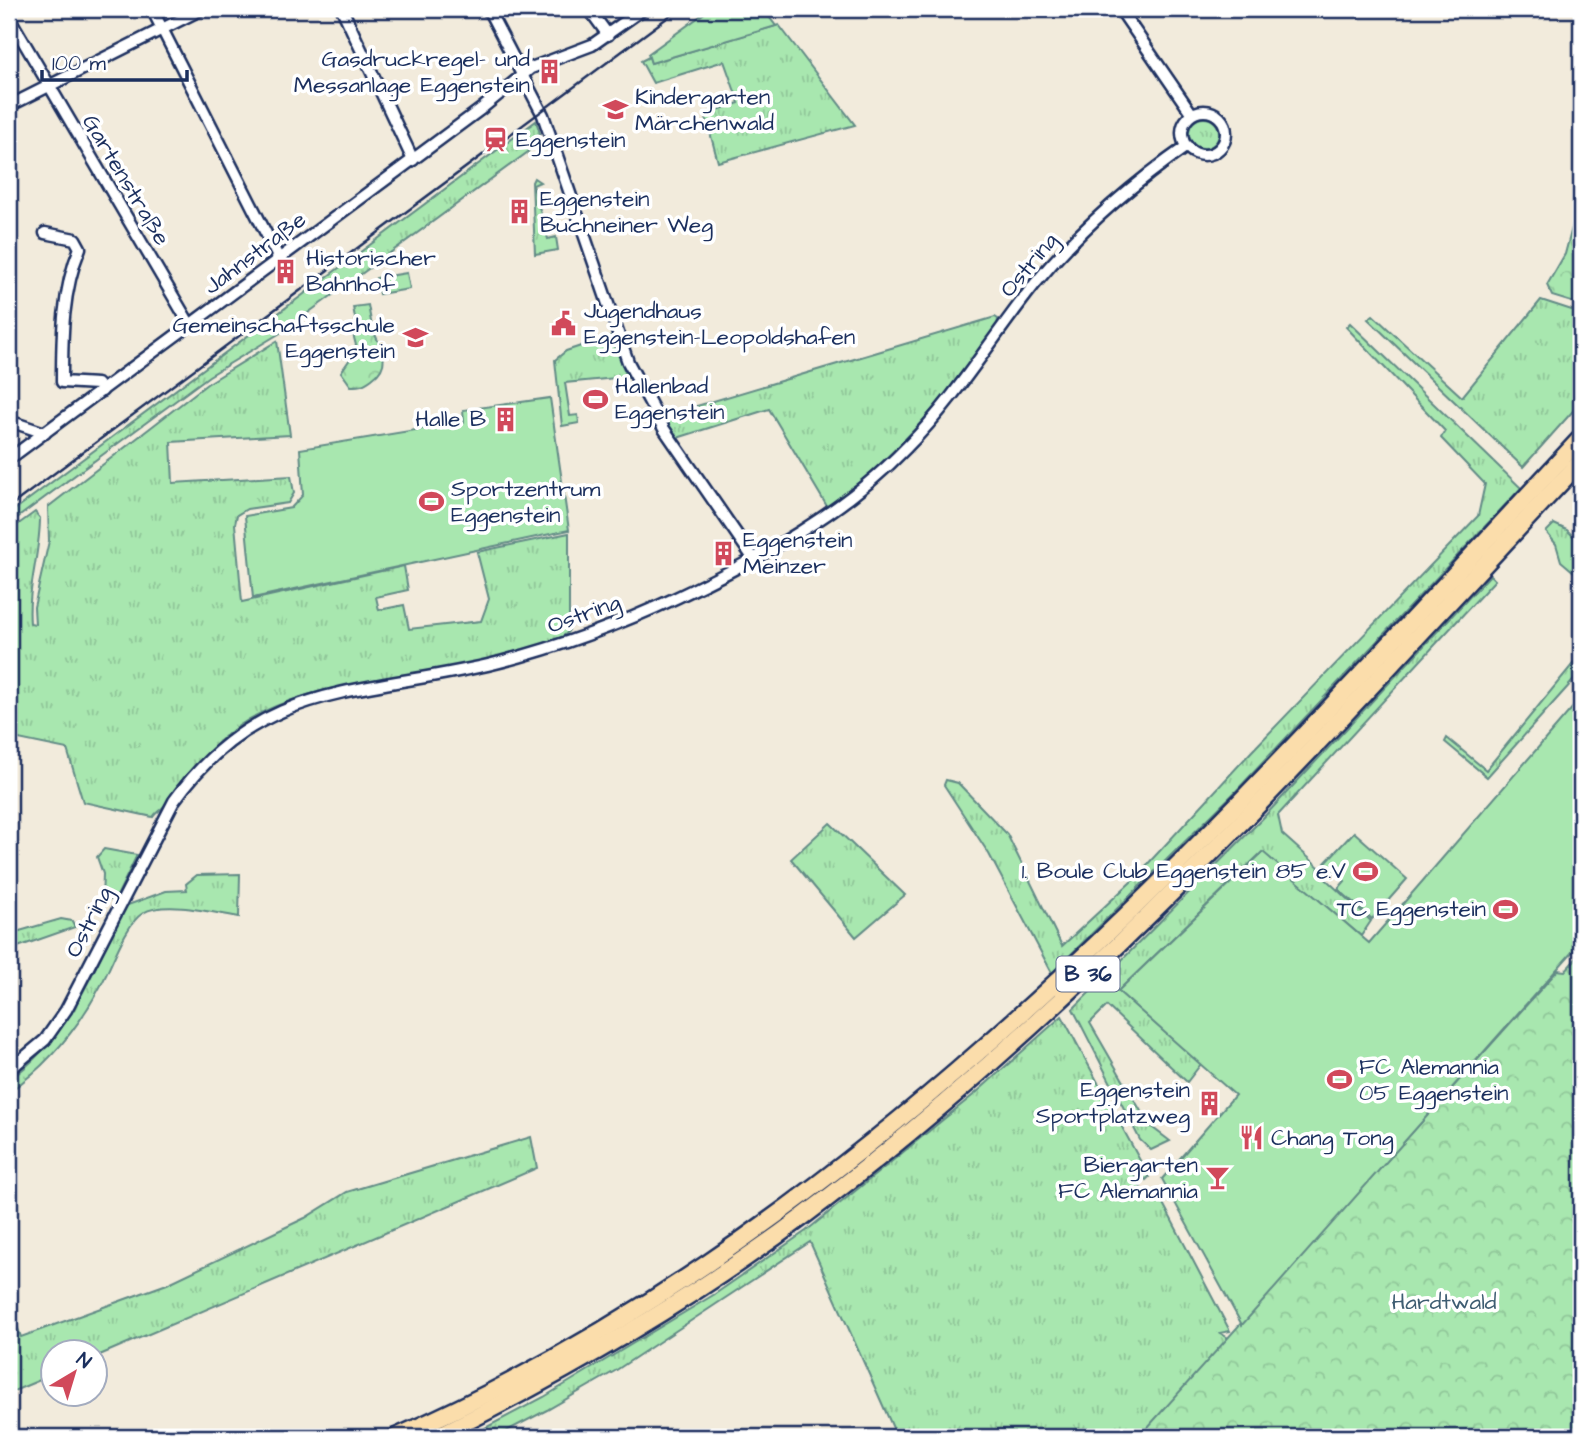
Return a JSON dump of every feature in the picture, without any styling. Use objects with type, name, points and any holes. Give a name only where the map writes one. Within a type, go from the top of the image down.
[{"type":"highway","name":"B 36","points":[[396,1437],[552,1359],[667,1291],[793,1205],[911,1109],[983,1048],[1141,900],[1375,659],[1581,438]]},
{"type":"highway","name":"B 36","points":[[436,1437],[518,1396],[636,1328],[721,1274],[801,1217],[890,1148],[995,1059],[1153,912],[1581,461]]},
{"type":"street","points":[[152,9],[279,259]]},
{"type":"street","points":[[9,106],[202,9]]},
{"type":"street","points":[[342,9],[413,160]]},
{"type":"street","points":[[488,9],[522,75],[555,149],[579,227],[628,362],[664,429],[753,558]]},
{"type":"street","points":[[589,9],[608,35]]},
{"type":"street","name":"Jahnstraße","points":[[9,459],[413,160],[531,68],[592,45],[643,9]]},
{"type":"street","points":[[1120,9],[1192,114]]},
{"type":"street","name":"Gartenstraße","points":[[9,17],[190,325]]},
{"type":"street","points":[[1205,111],[1217,115],[1225,126],[1225,139],[1211,154],[1197,154],[1186,146],[1182,133],[1192,114],[1205,111]]},
{"type":"street","name":"Ostring","points":[[9,1070],[35,1051],[66,1010],[174,800],[192,775],[235,735],[260,719],[296,704],[336,693],[485,666],[572,641],[662,604],[753,558],[836,509],[906,449],[953,397],[1007,320],[1054,263],[1113,205],[1186,146]]},
{"type":"street","points":[[45,233],[75,239],[80,248],[72,267],[63,316],[62,382],[97,384],[102,391]]},
{"type":"street","points":[[9,421],[45,433]]},
{"type":"green space","points":[[710,9],[763,9],[776,26],[651,63],[648,54]]},
{"type":"green space","points":[[779,25],[855,125],[718,162],[705,114],[739,103],[724,61],[653,83],[641,61],[649,57],[651,63]]},
{"type":"green space","points":[[1204,118],[1210,119],[1218,127],[1218,139],[1210,147],[1204,148],[1198,147],[1190,139],[1189,133],[1190,127],[1198,119]]},
{"type":"green space","points":[[536,121],[540,133],[528,152],[282,332],[209,376],[9,524],[9,514]]},
{"type":"green space","points":[[534,178],[540,182],[533,185],[548,239],[556,237],[558,250],[535,254],[532,182]]},
{"type":"green space","points":[[1581,194],[1581,305],[1552,296],[1547,285],[1565,254]]},
{"type":"green space","points":[[407,273],[410,289],[379,294],[376,278]]},
{"type":"green space","points":[[1541,300],[1581,313],[1581,402],[1523,467],[1368,319],[1373,315],[1462,397]]},
{"type":"green space","points":[[368,305],[372,327],[357,329],[353,307]]},
{"type":"green space","points":[[995,317],[998,319],[997,327],[920,424],[877,467],[828,508],[769,409],[677,438],[663,416]]},
{"type":"green space","points":[[1350,323],[1521,488],[1236,791],[1052,973],[989,854],[944,785],[946,780],[958,783],[1007,834],[1062,946],[1132,881],[1252,751],[1478,516],[1485,484],[1441,438],[1445,431],[1346,327]]},
{"type":"green space","points":[[372,328],[383,355],[382,368],[367,383],[351,386],[341,372],[357,349],[353,334]]},
{"type":"green space","points":[[611,336],[627,377],[565,383],[570,416],[578,415],[579,423],[562,426],[555,360],[566,351]]},
{"type":"green space","points":[[277,341],[290,435],[171,442],[173,483],[291,476],[294,493],[288,503],[247,509],[237,515],[235,524],[242,602],[404,566],[408,590],[376,597],[379,610],[404,605],[409,629],[481,621],[489,599],[477,552],[569,533],[569,630],[557,640],[499,658],[334,688],[271,708],[233,730],[220,741],[153,817],[83,802],[67,749],[9,737],[9,673],[13,661],[9,660],[9,531],[35,512],[40,518],[30,610],[30,623],[35,624],[34,607],[49,541],[48,507],[207,384]]},
{"type":"green space","name":"Sportzentrum Eggenstein","points":[[550,398],[569,530],[253,598],[245,516],[291,508],[303,495],[300,449],[464,422],[463,410]]},
{"type":"green space","points":[[1554,524],[1567,530],[1581,544],[1581,578],[1561,561],[1556,544],[1546,532]]},
{"type":"green space","points":[[1490,575],[1495,580],[1278,815],[1282,834],[1319,867],[1318,872],[1371,921],[1361,936],[1262,852],[1118,991],[1201,1064],[1187,1082],[1107,1006],[1090,1023],[1149,1125],[1170,1141],[1151,1150],[1140,1140],[1073,1009],[1262,819]]},
{"type":"green space","points":[[1581,654],[1581,672],[1487,777],[1445,742],[1447,738],[1486,770]]},
{"type":"green space","name":"FC Alemannia 05 Eggenstein","points":[[1581,698],[1581,925],[1577,930],[1581,934],[1581,942],[1242,1325],[1162,1179],[1235,1095],[1118,991],[1263,852],[1369,943]]},
{"type":"green space","points":[[830,823],[905,895],[856,937],[791,859]]},
{"type":"green space","name":"1. Boule Club Eggenstein 85 e.V","points":[[1354,832],[1407,879],[1372,919],[1338,889],[1345,881],[1325,863]]},
{"type":"green space","points":[[104,849],[137,855],[118,894],[114,899],[102,901],[103,874],[97,857]]},
{"type":"green space","points":[[240,874],[239,917],[177,907],[152,909],[136,919],[124,936],[91,1003],[61,1046],[9,1092],[9,1080],[48,1044],[78,1001],[125,906],[166,891],[187,890],[186,884],[197,875]]},
{"type":"green space","points":[[61,919],[72,921],[75,927],[9,950],[9,934]]},
{"type":"green space","name":"Hardtwald","points":[[1581,953],[1581,1437],[1139,1437],[1558,970],[1565,971]]},
{"type":"green space","points":[[1062,1016],[1149,1177],[1146,1180],[1138,1170],[1131,1168],[1145,1197],[1157,1192],[1230,1331],[1220,1333],[1230,1339],[1139,1437],[897,1437],[810,1242],[615,1371],[547,1410],[495,1437],[468,1437],[544,1397],[715,1294],[806,1231],[977,1092]]},
{"type":"green space","points":[[531,1137],[537,1168],[108,1351],[108,1338],[38,1338],[38,1381],[9,1393],[9,1303],[21,1337],[167,1284],[305,1218],[347,1192]]},
{"type":"railway","points":[[9,507],[679,9]]},
{"type":"place","name":"Gasdruckregel- und Messanlage Eggenstein","points":[[550,72]]},
{"type":"place","name":"Kindergarten Märchenwald","points":[[615,110]]},
{"type":"place","name":"Eggenstein","points":[[496,140]]},
{"type":"place","name":"Eggenstein Buchneiner Weg","points":[[520,212]]},
{"type":"place","name":"Historischer Bahnhof","points":[[286,271]]},
{"type":"place","name":"Jugendhaus Eggenstein-Leopoldshafen","points":[[564,324]]},
{"type":"place","name":"Gemeinschaftsschule Eggenstein","points":[[415,338]]},
{"type":"place","name":"Hallenbad Eggenstein","points":[[595,399]]},
{"type":"place","name":"Halle B","points":[[506,419]]},
{"type":"place","name":"Sportzentrum Eggenstein","points":[[431,502]]},
{"type":"place","name":"Eggenstein Meinzer","points":[[723,553]]},
{"type":"place","name":"1. Boule Club Eggenstein 85 e.V","points":[[1366,871]]},
{"type":"place","name":"TC Eggenstein","points":[[1506,909]]},
{"type":"place","name":"FC Alemannia 05 Eggenstein","points":[[1339,1080]]},
{"type":"place","name":"Eggenstein Sportplatzweg","points":[[1210,1103]]},
{"type":"place","name":"Chang Tong","points":[[1251,1138]]},
{"type":"place","name":"Biergarten FC Alemannia","points":[[1218,1178]]}]
